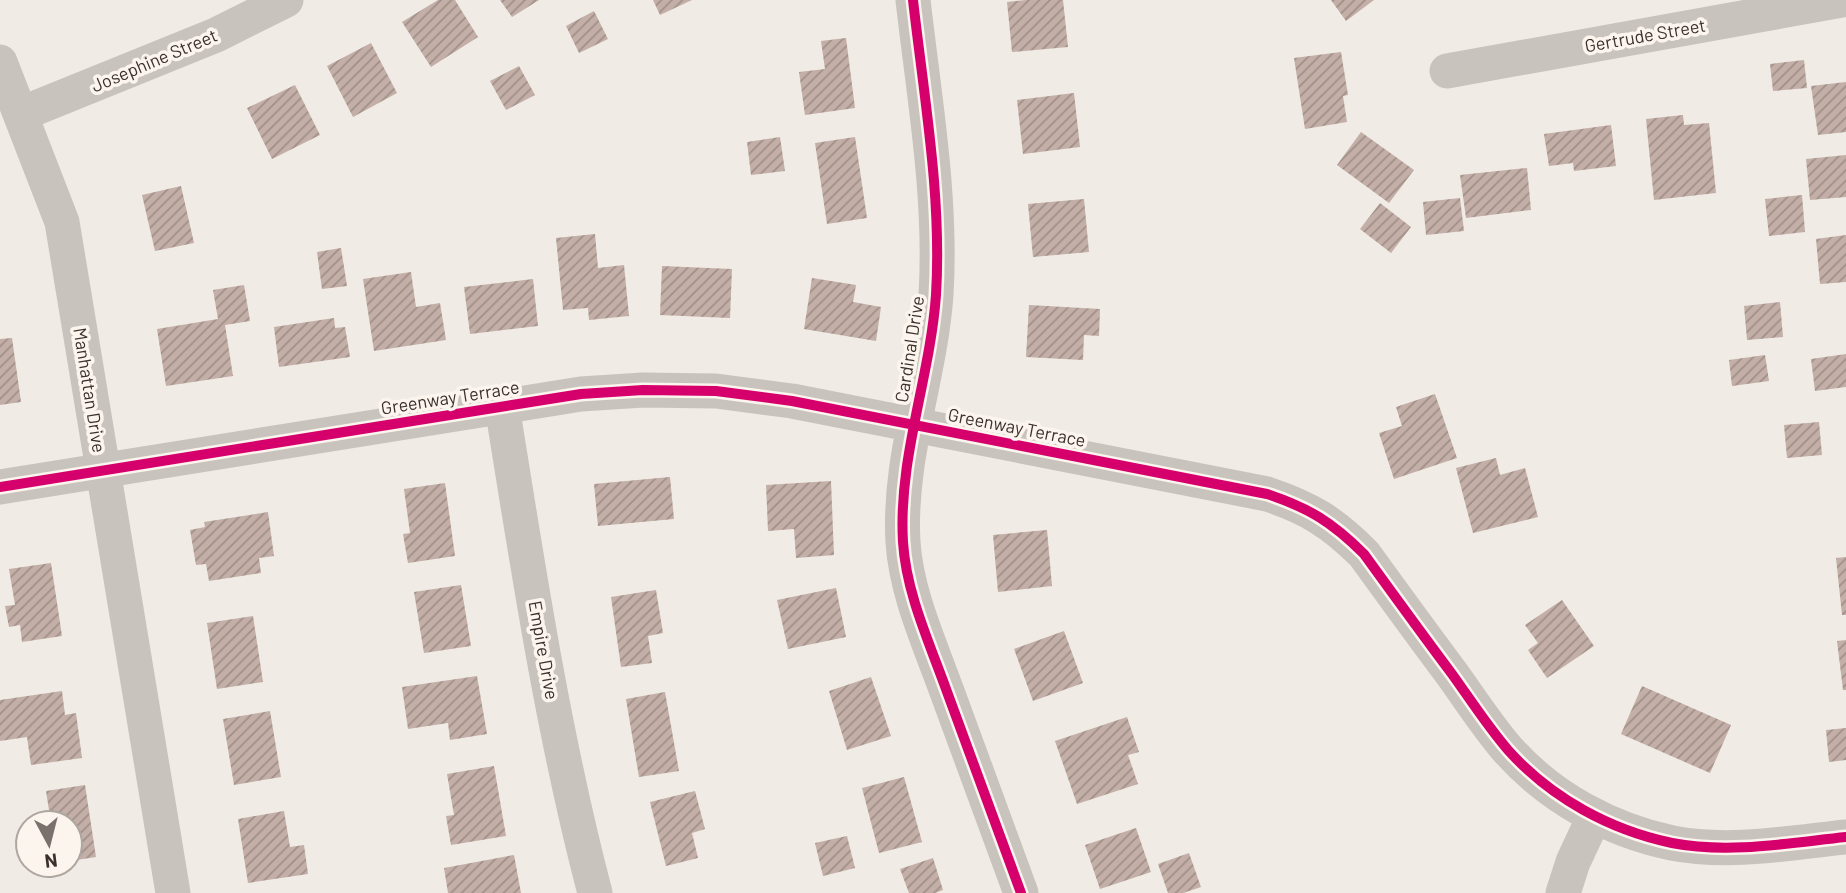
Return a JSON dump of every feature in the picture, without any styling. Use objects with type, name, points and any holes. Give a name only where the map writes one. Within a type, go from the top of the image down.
[{"type":"street","name":"Josephine Street","points":[[21,114],[216,35],[286,0]]},
{"type":"street","name":"Cardinal Drive","points":[[913,0],[934,186],[937,261],[928,367],[914,424],[903,498],[903,544],[910,581],[928,640],[1021,893]]},
{"type":"street","name":"Gertrude Street","points":[[1447,71],[1842,0]]},
{"type":"street","name":"Manhattan Drive","points":[[0,62],[62,222],[173,893]]},
{"type":"street","name":"Greenway Terrace","points":[[0,487],[581,394],[643,390],[716,391],[792,401],[914,424],[1267,494],[1300,505],[1339,529],[1364,554],[1508,750],[1553,791],[1594,817],[1623,829],[1672,843],[1717,848],[1741,848],[1846,836]]},
{"type":"street","name":"Empire Drive","points":[[502,405],[551,688],[595,893]]},
{"type":"street","points":[[1563,893],[1573,862],[1594,817]]},
{"type":"building","points":[[438,0],[455,0],[478,37],[431,67],[402,22]]},
{"type":"building","points":[[500,0],[539,0],[512,17]]},
{"type":"building","points":[[653,0],[692,0],[660,15]]},
{"type":"building","points":[[1063,0],[1068,47],[1012,52],[1007,2]]},
{"type":"building","points":[[1331,0],[1374,0],[1346,21]]},
{"type":"building","points":[[594,11],[608,39],[579,53],[566,26]]},
{"type":"building","points":[[846,38],[855,108],[805,115],[799,72],[825,69],[821,41]]},
{"type":"building","points":[[371,43],[397,93],[353,117],[327,66]]},
{"type":"building","points":[[1341,52],[1348,95],[1343,96],[1347,122],[1305,129],[1294,58]]},
{"type":"building","points":[[1804,60],[1807,88],[1773,91],[1770,64]]},
{"type":"building","points":[[519,66],[535,95],[506,110],[490,81]]},
{"type":"building","points":[[1846,82],[1846,132],[1818,135],[1811,86]]},
{"type":"building","points":[[295,85],[320,135],[272,159],[247,108]]},
{"type":"building","points":[[1074,93],[1080,147],[1023,154],[1017,100]]},
{"type":"building","points":[[1683,115],[1684,125],[1709,123],[1716,193],[1654,200],[1646,119]]},
{"type":"building","points":[[1611,125],[1616,166],[1574,171],[1573,163],[1549,166],[1544,134]]},
{"type":"building","points":[[1361,132],[1414,170],[1389,203],[1337,165]]},
{"type":"building","points":[[780,137],[785,171],[751,175],[747,142]]},
{"type":"building","points":[[855,137],[867,218],[827,224],[815,143]]},
{"type":"building","points":[[1846,155],[1846,197],[1810,200],[1806,159]]},
{"type":"building","points":[[1527,168],[1531,210],[1466,218],[1460,175]]},
{"type":"building","points":[[181,186],[194,243],[155,251],[142,195]]},
{"type":"building","points":[[1802,195],[1805,232],[1769,236],[1765,199]]},
{"type":"building","points":[[1460,198],[1464,231],[1426,235],[1423,202]]},
{"type":"building","points":[[1084,199],[1089,252],[1033,257],[1028,204]]},
{"type":"building","points":[[1380,203],[1411,227],[1391,253],[1360,229]]},
{"type":"building","points":[[595,234],[598,268],[624,265],[629,316],[589,320],[588,308],[563,310],[556,238]]},
{"type":"building","points":[[1846,235],[1846,282],[1820,284],[1816,239]]},
{"type":"building","points":[[341,248],[347,286],[322,289],[317,252]]},
{"type":"building","points":[[662,266],[732,269],[730,318],[660,315]]},
{"type":"building","points":[[411,272],[416,307],[440,303],[446,340],[374,351],[363,279]]},
{"type":"building","points":[[812,278],[856,285],[853,302],[881,307],[876,341],[804,329]]},
{"type":"building","points":[[533,279],[538,326],[470,334],[464,287]]},
{"type":"building","points":[[244,285],[250,321],[225,325],[233,376],[166,386],[157,329],[218,319],[213,290]]},
{"type":"building","points":[[1780,302],[1783,337],[1747,340],[1744,306]]},
{"type":"building","points":[[1029,305],[1100,309],[1099,336],[1084,335],[1083,360],[1026,357]]},
{"type":"building","points":[[334,318],[335,328],[345,327],[350,357],[279,367],[274,327]]},
{"type":"building","points":[[12,338],[21,402],[0,405],[0,339]]},
{"type":"building","points":[[1846,354],[1846,387],[1815,391],[1811,359]]},
{"type":"building","points":[[1765,355],[1769,381],[1732,386],[1729,360]]},
{"type":"building","points":[[1435,394],[1457,458],[1394,479],[1379,433],[1402,426],[1396,407]]},
{"type":"building","points":[[1819,422],[1822,455],[1787,458],[1784,425]]},
{"type":"building","points":[[1496,458],[1500,475],[1525,468],[1538,517],[1473,533],[1456,468]]},
{"type":"building","points":[[670,477],[674,519],[598,526],[594,484]]},
{"type":"building","points":[[831,481],[834,555],[796,558],[794,529],[768,531],[766,485]]},
{"type":"building","points":[[445,483],[455,556],[408,563],[403,534],[410,533],[404,489]]},
{"type":"building","points":[[268,512],[274,556],[259,558],[261,573],[209,581],[206,564],[196,565],[190,530],[205,527],[204,522]]},
{"type":"building","points":[[1047,530],[1052,586],[998,592],[993,535]]},
{"type":"building","points":[[1846,557],[1846,615],[1842,615],[1836,558]]},
{"type":"building","points":[[51,563],[62,636],[22,642],[20,625],[9,627],[5,606],[15,605],[9,569]]},
{"type":"building","points":[[461,585],[471,646],[424,653],[414,592]]},
{"type":"building","points":[[836,588],[846,637],[788,649],[777,600]]},
{"type":"building","points":[[656,590],[663,633],[648,636],[652,663],[621,667],[611,597]]},
{"type":"building","points":[[1562,600],[1594,646],[1547,678],[1528,650],[1538,643],[1525,625]]},
{"type":"building","points":[[253,616],[263,682],[217,689],[207,623]]},
{"type":"building","points":[[1064,631],[1083,683],[1033,701],[1014,649]]},
{"type":"building","points":[[1846,640],[1846,690],[1843,690],[1837,641]]},
{"type":"building","points":[[477,676],[487,734],[450,740],[448,723],[408,729],[402,687]]},
{"type":"building","points":[[871,677],[891,736],[847,750],[829,691]]},
{"type":"building","points":[[1642,686],[1731,725],[1710,773],[1621,734]]},
{"type":"building","points":[[62,691],[65,715],[76,713],[82,758],[31,765],[27,737],[0,741],[0,700]]},
{"type":"building","points":[[665,692],[679,771],[639,777],[626,699]]},
{"type":"building","points":[[270,711],[281,777],[234,785],[223,719]]},
{"type":"building","points":[[1127,717],[1139,752],[1128,755],[1138,784],[1077,804],[1055,741]]},
{"type":"building","points":[[1846,728],[1846,760],[1829,762],[1826,730]]},
{"type":"building","points":[[494,766],[506,836],[451,845],[446,816],[454,815],[447,774]]},
{"type":"building","points":[[904,777],[922,842],[879,853],[862,788]]},
{"type":"building","points":[[85,785],[96,857],[84,859],[84,809],[49,809],[46,791]]},
{"type":"building","points":[[695,791],[705,829],[692,833],[698,858],[666,866],[650,802]]},
{"type":"building","points":[[284,811],[290,847],[304,845],[308,874],[248,883],[238,819]]},
{"type":"building","points":[[1136,828],[1151,872],[1100,889],[1085,845]]},
{"type":"building","points":[[847,836],[855,868],[823,876],[815,843]]},
{"type":"building","points":[[1189,853],[1201,887],[1183,893],[1168,893],[1158,864]]},
{"type":"building","points":[[514,855],[521,893],[448,893],[444,868]]},
{"type":"building","points":[[933,858],[943,890],[935,893],[909,893],[900,869]]},
{"type":"cycle path","points":[[913,0],[931,147],[937,258],[933,326],[905,480],[905,561],[919,617],[1021,893]]},
{"type":"cycle path","points":[[0,487],[581,394],[643,390],[716,391],[792,401],[1267,494],[1295,505],[1319,517],[1364,554],[1508,750],[1543,783],[1583,810],[1626,830],[1672,843],[1694,846],[1737,848],[1846,837]]}]
